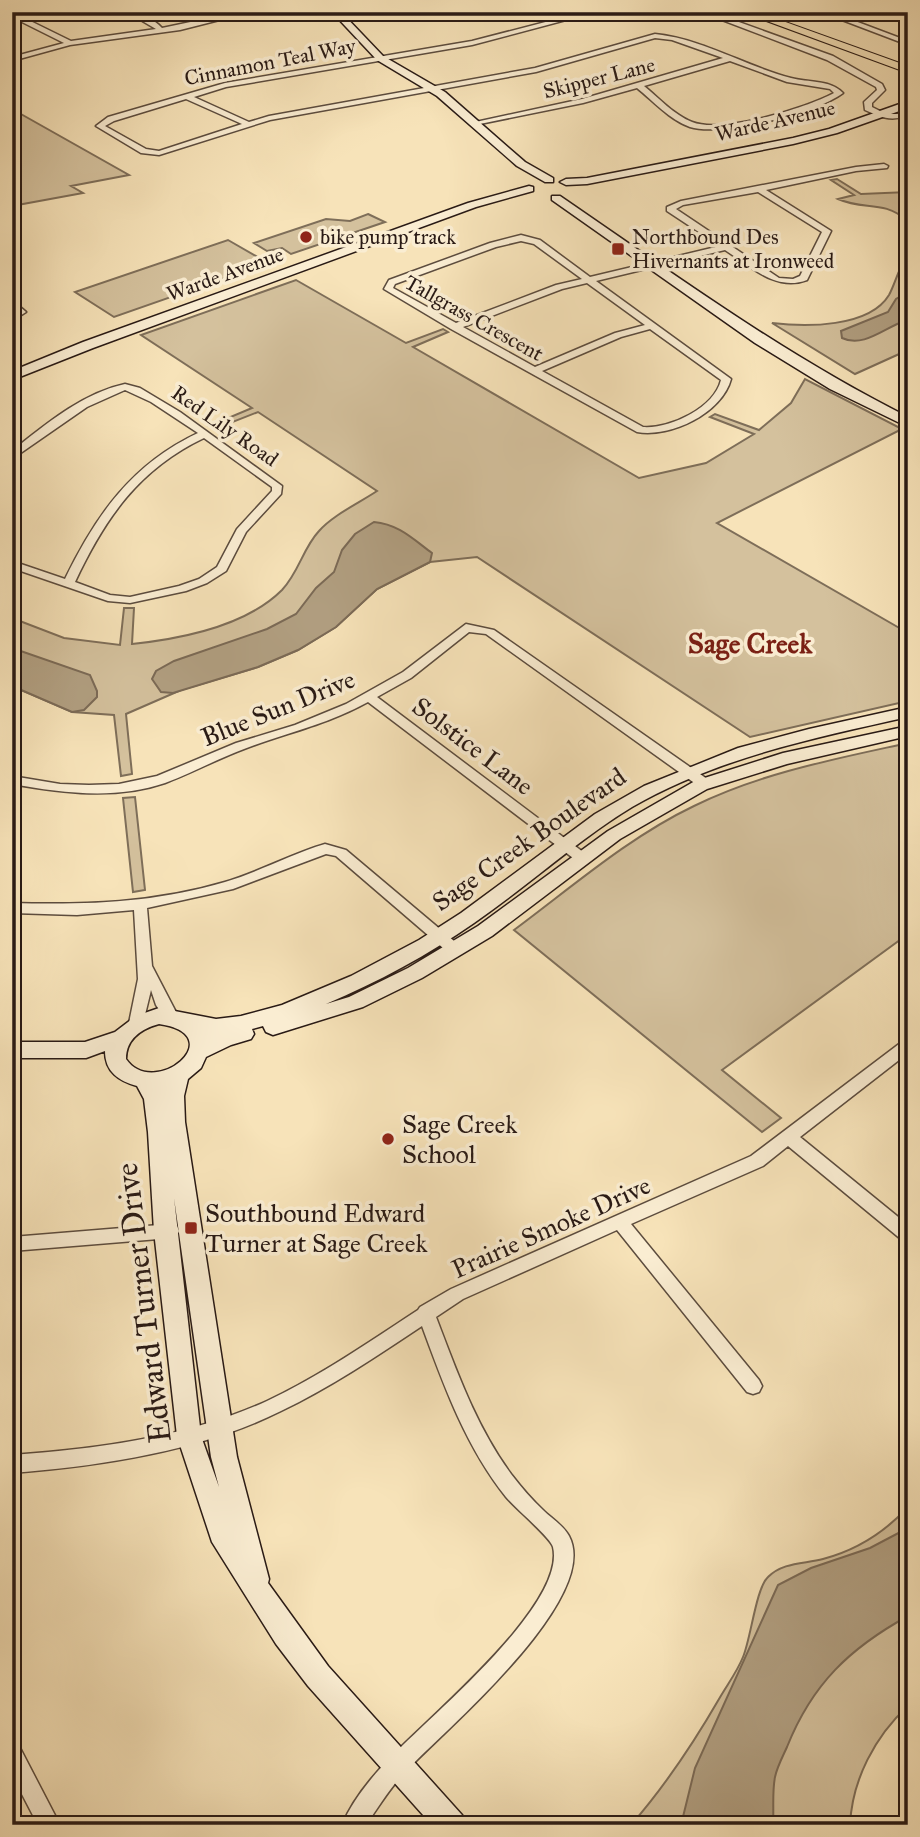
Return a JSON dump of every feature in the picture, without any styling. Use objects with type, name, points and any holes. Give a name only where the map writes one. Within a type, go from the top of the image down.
[{"type":"main road","points":[[747,12],[907,67]]},
{"type":"main road","points":[[771,12],[907,67]]},
{"type":"street","points":[[130,12],[156,25],[161,31]]},
{"type":"street","points":[[12,59],[69,43],[161,31],[248,12]]},
{"type":"street","points":[[336,12],[380,58],[428,90],[527,174],[533,190],[556,198],[796,349],[908,410]]},
{"type":"street","name":"Cinnamon Teal Way","points":[[593,12],[514,34],[238,82],[111,119],[100,127],[152,153],[284,115],[536,69],[655,36],[673,38],[790,80],[832,88],[839,93],[777,115],[706,128],[689,124],[640,86]]},
{"type":"street","points":[[704,12],[843,63],[879,86],[881,90],[868,102],[868,108],[880,114],[904,114]]},
{"type":"street","points":[[824,12],[908,43]]},
{"type":"street","points":[[12,14],[69,43]]},
{"type":"street","name":"Skipper Lane","points":[[475,123],[557,108],[729,59]]},
{"type":"street","points":[[428,90],[475,123],[529,171],[570,188],[582,206],[801,366],[908,423]]},
{"type":"street","points":[[186,96],[248,124]]},
{"type":"street","name":"Warde Avenue","points":[[570,188],[587,181],[783,144],[833,131],[908,104]]},
{"type":"street","name":"Warde Avenue","points":[[570,188],[797,147],[904,114]]},
{"type":"street","points":[[759,189],[827,231],[804,278],[794,282],[777,280],[671,211],[671,206],[856,169],[884,166]]},
{"type":"street","name":"Warde Avenue","points":[[12,376],[99,341],[466,209],[533,190],[549,180]]},
{"type":"street","points":[[556,198],[570,188]]},
{"type":"street","name":"Tallgrass Crescent","points":[[521,238],[537,242],[587,279],[726,379],[727,383],[715,398],[698,413],[663,429],[640,430],[392,292],[387,286],[493,245],[521,238]]},
{"type":"street","points":[[656,261],[716,241]]},
{"type":"street","points":[[454,327],[587,279],[725,247]]},
{"type":"street","points":[[12,303],[21,312],[12,318]]},
{"type":"street","points":[[533,371],[618,335],[651,326]]},
{"type":"street","name":"Warde Avenue","points":[[12,382],[37,366]]},
{"type":"street","name":"Red Lily Road","points":[[12,564],[108,598],[130,600],[182,589],[203,581],[222,569],[241,531],[277,492],[277,486],[204,435],[138,390],[126,387],[110,391],[87,403],[13,454]]},
{"type":"street","points":[[69,583],[87,544],[111,505],[138,477],[164,457],[204,435]]},
{"type":"street","name":"Blue Sun Drive","points":[[12,780],[60,788],[89,789],[119,788],[160,780],[240,746],[326,719],[407,675],[466,628],[484,629],[705,784]]},
{"type":"street","name":"Solstice Lane","points":[[370,697],[582,858]]},
{"type":"street","name":"Sage Creek Boulevard","points":[[191,1024],[223,1027],[276,1014],[311,1002],[381,969],[468,917],[564,844],[618,808],[689,771],[762,746],[908,712]]},
{"type":"street","name":"Sage Creek Boulevard","points":[[201,1051],[226,1038],[313,1017],[356,1002],[415,974],[507,915],[640,818],[705,784],[783,759],[908,731]]},
{"type":"street","points":[[12,908],[77,910],[140,905],[228,886],[325,849],[341,853],[455,950]]},
{"type":"street","points":[[136,1023],[147,969],[140,905]]},
{"type":"street","points":[[147,969],[158,981],[161,999],[171,1016]]},
{"type":"street","points":[[12,1049],[86,1049],[120,1038],[136,1023],[147,1018],[171,1016],[191,1024],[199,1033],[201,1051],[193,1064],[179,1074],[162,1080],[145,1080],[131,1076],[118,1063],[115,1051],[120,1038]]},
{"type":"street","name":"Prairie Smoke Drive","points":[[12,1464],[115,1452],[203,1432],[274,1406],[311,1388],[457,1293],[735,1173],[757,1161],[908,1045]]},
{"type":"street","points":[[12,1062],[118,1063]]},
{"type":"street","name":"Edward Turner Drive","points":[[179,1074],[173,1097],[174,1122],[203,1432]]},
{"type":"street","name":"Edward Turner Drive","points":[[145,1080],[155,1099],[171,1231],[203,1432],[225,1542],[286,1634],[318,1676],[452,1825]]},
{"type":"street","points":[[789,1137],[908,1235]]},
{"type":"street","points":[[620,1222],[753,1386]]},
{"type":"street","points":[[12,1244],[171,1231]]},
{"type":"street","points":[[352,1825],[397,1765],[491,1673],[528,1631],[559,1583],[565,1563],[562,1542],[528,1509],[500,1475],[477,1438],[450,1378],[426,1312]]},
{"type":"street","points":[[12,1753],[50,1825]]},
{"type":"shaded area","points":[[12,109],[129,175],[71,186],[83,193],[12,206]]},
{"type":"shaded area","points":[[837,179],[861,194],[908,192],[908,221],[890,210],[838,199],[854,195],[831,180]]},
{"type":"shaded area","name":"bike pump track","points":[[368,214],[385,222],[291,254],[282,248],[267,251],[254,243],[326,219],[350,221]]},
{"type":"shaded area","points":[[228,240],[268,263],[114,317],[75,292]]},
{"type":"shaded area","points":[[908,256],[908,350],[855,374],[772,323],[818,325],[867,314],[880,306],[889,295]]},
{"type":"shaded area","points":[[296,280],[406,343],[443,329],[448,332],[413,347],[639,478],[706,463],[754,434],[710,417],[715,414],[759,430],[791,403],[805,379],[902,429],[717,523],[908,633],[908,701],[750,737],[477,557],[430,562],[377,589],[336,627],[298,650],[258,667],[181,690],[126,714],[132,774],[121,776],[114,715],[72,712],[12,686],[12,618],[64,638],[120,645],[124,608],[134,608],[132,644],[171,639],[212,629],[250,613],[282,590],[319,531],[339,514],[377,491],[258,412],[215,429],[209,426],[252,408],[141,335]]},
{"type":"shaded area","points":[[908,292],[908,318],[904,321],[858,341],[842,338],[841,331],[888,312],[896,299]]},
{"type":"shaded area","points":[[374,522],[391,526],[412,538],[432,553],[430,562],[377,589],[336,627],[298,650],[258,667],[173,693],[161,692],[152,679],[156,671],[174,661],[267,629],[296,614],[316,588],[334,572],[342,550],[355,534]]},
{"type":"shaded area","points":[[12,648],[90,675],[97,697],[84,710],[72,712],[12,686]]},
{"type":"shaded area","points":[[908,743],[908,934],[722,1070],[781,1118],[762,1132],[514,930],[647,832],[719,794],[826,761]]},
{"type":"shaded area","points":[[135,797],[145,890],[133,892],[123,798]]},
{"type":"shaded area","points":[[908,1507],[908,1706],[885,1731],[867,1760],[855,1792],[850,1825],[631,1825],[678,1764],[738,1668],[746,1649],[760,1591],[768,1577],[787,1566],[823,1559],[859,1545],[880,1533]]},
{"type":"shaded area","points":[[908,1528],[908,1616],[851,1655],[835,1670],[808,1704],[776,1773],[773,1825],[681,1825],[695,1768],[778,1585],[811,1568],[870,1548]]},
{"type":"place","name":"bike pump track","points":[[306,237]]},
{"type":"place","name":"Northbound Des Hivernants at Ironweed","points":[[618,249]]},
{"type":"place","name":"Sage Creek School","points":[[388,1139]]},
{"type":"place","name":"Southbound Edward Turner at Sage Creek","points":[[191,1228]]},
{"type":"district","name":"Sage Creek","points":[[750,643]]}]
